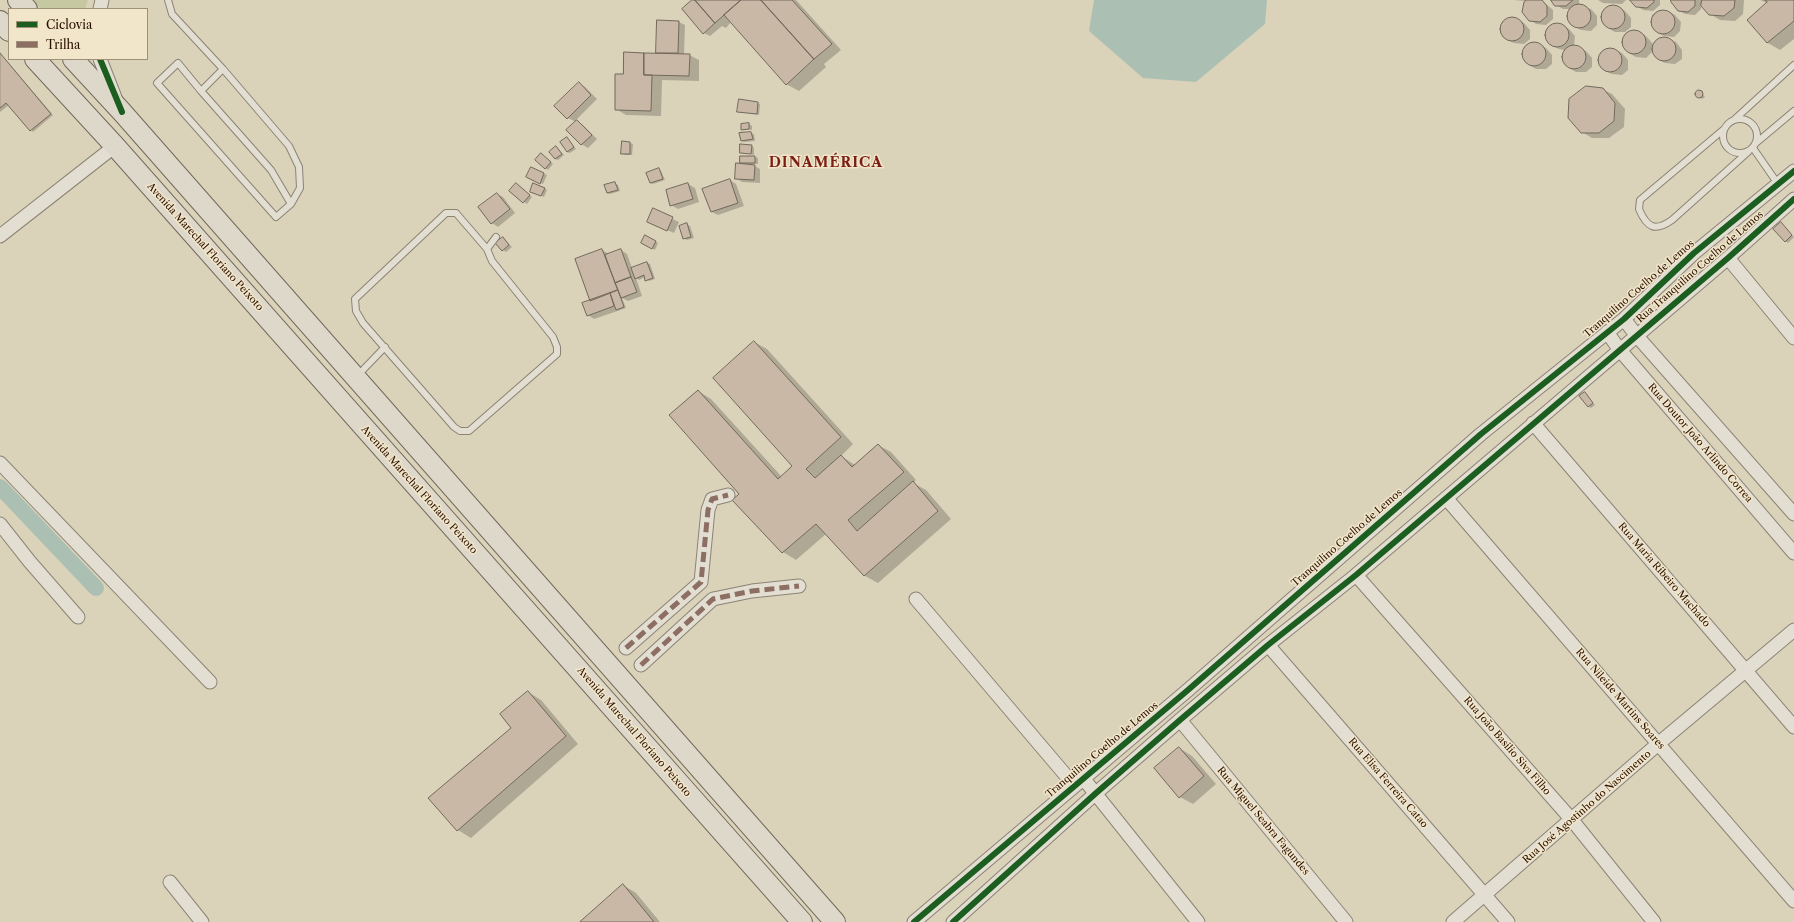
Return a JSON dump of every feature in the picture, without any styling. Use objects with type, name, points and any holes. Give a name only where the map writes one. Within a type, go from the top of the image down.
[{"type":"main road","points":[[18,0],[26,8]]},
{"type":"main road","name":"Avenida Marechal Floriano Peixoto","points":[[36,60],[115,146],[802,922]]},
{"type":"main road","points":[[74,60],[122,112],[835,922]]},
{"type":"street","points":[[100,60],[122,112]]},
{"type":"street","points":[[0,236],[115,146]]},
{"type":"street","name":"Tranquilino Coelho de Lemos","points":[[914,922],[1188,690],[1481,434],[1624,318],[1694,253],[1794,171]]},
{"type":"street","name":"Rua Tranquilino Coelho de Lemos","points":[[1620,349],[1728,258],[1794,199]]},
{"type":"street","points":[[1728,258],[1794,338]]},
{"type":"street","points":[[1624,318],[1636,336],[1794,514]]},
{"type":"street","name":"Rua Doutor João Arlindo Correa","points":[[1607,332],[1794,553]]},
{"type":"street","points":[[953,922],[1095,794],[1180,720],[1268,645],[1356,574],[1620,349]]},
{"type":"street","name":"Rua Maria Ribeiro Machado","points":[[1533,423],[1794,727]]},
{"type":"street","points":[[0,463],[210,682]]},
{"type":"street","points":[[626,648],[701,582],[708,510],[712,499],[728,495]]},
{"type":"street","name":"Rua Nileide Martins Soares","points":[[1446,498],[1794,901]]},
{"type":"street","points":[[0,524],[30,562],[78,617]]},
{"type":"street","name":"Rua João Basilio Siva Filho","points":[[1356,574],[1572,820],[1654,922]]},
{"type":"street","points":[[641,665],[713,599],[752,591],[799,586]]},
{"type":"street","points":[[916,599],[1079,782],[1095,794],[1198,922]]},
{"type":"street","name":"Rua José Agostinho do Nascimento","points":[[1453,922],[1658,744],[1794,630]]},
{"type":"street","name":"Rua Elisa Ferreira Catao","points":[[1268,645],[1508,922]]},
{"type":"street","points":[[1188,690],[1200,703]]},
{"type":"street","name":"Rua Miguel Seabra Fagundes","points":[[1180,720],[1346,922]]},
{"type":"street","points":[[170,882],[199,921]]},
{"type":"lane","points":[[168,0],[172,14],[223,69],[289,146],[299,167],[300,188],[291,204],[276,217],[157,83],[178,63],[271,170],[291,204]]},
{"type":"lane","points":[[1794,64],[1723,130],[1640,200],[1638,209],[1650,225],[1654,228],[1660,228],[1672,220],[1794,111]]},
{"type":"lane","points":[[201,91],[223,69]]},
{"type":"lane","points":[[1735,119],[1751,122],[1757,132],[1752,148]]},
{"type":"lane","points":[[1723,130],[1724,142],[1727,147],[1737,153],[1752,148]]},
{"type":"lane","points":[[1752,148],[1778,184]]},
{"type":"lane","points":[[446,213],[456,213],[487,249],[492,261],[553,337],[557,347],[557,354],[469,431],[460,431],[454,427],[363,323],[356,311],[355,299],[446,213]]},
{"type":"lane","points":[[487,249],[496,238]]},
{"type":"lane","points":[[356,378],[385,347]]},
{"type":"green space","points":[[33,0],[88,0],[85,8],[40,8]]},
{"type":"shaded area","points":[[1094,0],[1267,0],[1265,24],[1196,82],[1143,78],[1089,31]]},
{"type":"building","points":[[692,0],[695,0],[715,23],[703,34],[682,9]]},
{"type":"building","points":[[695,0],[741,0],[715,23]]},
{"type":"building","points":[[741,0],[761,0],[814,59],[786,85],[724,15]]},
{"type":"building","points":[[761,0],[792,0],[832,44],[814,59]]},
{"type":"building","points":[[1527,0],[1542,0],[1547,6],[1547,16],[1540,22],[1529,21],[1522,12],[1524,2]]},
{"type":"building","points":[[1551,0],[1573,0],[1566,6],[1555,6]]},
{"type":"building","points":[[1630,0],[1654,0],[1654,2],[1647,8],[1636,7]]},
{"type":"building","points":[[1671,0],[1695,0],[1695,6],[1688,12],[1678,11]]},
{"type":"building","points":[[1702,0],[1735,0],[1734,8],[1724,16],[1709,15],[1701,6]]},
{"type":"building","points":[[1765,0],[1794,0],[1794,21],[1767,43],[1747,20],[1767,2]]},
{"type":"building","points":[[1579,4],[1588,7],[1591,16],[1588,25],[1579,28],[1570,25],[1567,16],[1570,7]]},
{"type":"building","points":[[1613,5],[1622,8],[1625,17],[1622,26],[1613,29],[1604,26],[1601,17],[1604,8]]},
{"type":"building","points":[[1663,10],[1672,13],[1675,22],[1672,31],[1663,34],[1654,31],[1651,22],[1654,13]]},
{"type":"building","points":[[1512,17],[1521,20],[1524,29],[1521,38],[1512,41],[1503,38],[1500,29],[1503,20]]},
{"type":"building","points":[[657,20],[679,21],[678,53],[656,53]]},
{"type":"building","points":[[1557,23],[1566,26],[1569,35],[1566,44],[1557,47],[1548,44],[1545,35],[1548,26]]},
{"type":"building","points":[[1634,30],[1643,33],[1646,42],[1643,51],[1634,54],[1625,51],[1622,42],[1625,33]]},
{"type":"building","points":[[1664,37],[1673,40],[1676,49],[1673,58],[1664,61],[1655,58],[1652,49],[1655,40]]},
{"type":"building","points":[[1534,42],[1543,45],[1546,54],[1543,63],[1534,66],[1525,63],[1522,54],[1525,45]]},
{"type":"building","points":[[1574,45],[1583,48],[1586,57],[1583,66],[1574,69],[1565,66],[1562,57],[1565,48]]},
{"type":"building","points":[[1610,48],[1619,51],[1622,60],[1619,69],[1610,72],[1601,69],[1598,60],[1601,51]]},
{"type":"building","points":[[624,52],[644,53],[644,75],[652,75],[651,111],[615,110],[615,74],[623,74]]},
{"type":"building","points":[[0,53],[51,114],[30,131],[6,103],[0,108]]},
{"type":"building","points":[[644,53],[690,54],[689,76],[644,75]]},
{"type":"building","points":[[579,82],[591,95],[567,119],[554,106]]},
{"type":"building","points":[[1586,86],[1603,88],[1615,103],[1614,121],[1599,133],[1581,133],[1568,118],[1569,99]]},
{"type":"building","points":[[1697,90],[1701,90],[1703,94],[1701,98],[1697,98],[1695,96],[1695,92]]},
{"type":"building","points":[[739,99],[758,102],[757,114],[737,112]]},
{"type":"building","points":[[577,120],[592,135],[581,145],[566,130]]},
{"type":"building","points":[[749,123],[749,129],[741,130],[741,124]]},
{"type":"building","points":[[751,132],[753,139],[741,141],[739,133]]},
{"type":"building","points":[[567,137],[574,147],[567,152],[560,142]]},
{"type":"building","points":[[622,141],[630,142],[630,154],[621,154]]},
{"type":"building","points":[[740,144],[752,145],[751,154],[740,153]]},
{"type":"building","points":[[556,146],[562,154],[555,159],[549,152]]},
{"type":"building","points":[[541,153],[551,162],[545,169],[535,160]]},
{"type":"building","points":[[740,156],[755,156],[755,163],[740,163]]},
{"type":"building","points":[[736,163],[755,165],[754,180],[735,179]]},
{"type":"building","points":[[531,167],[544,173],[540,184],[526,177]]},
{"type":"building","points":[[659,168],[663,179],[650,183],[646,173]]},
{"type":"building","points":[[730,179],[738,203],[711,212],[702,189]]},
{"type":"building","points":[[615,182],[618,190],[607,193],[604,185]]},
{"type":"building","points":[[516,183],[530,195],[523,203],[509,191]]},
{"type":"building","points":[[533,183],[545,188],[541,196],[530,192]]},
{"type":"building","points":[[688,183],[693,199],[670,206],[666,190]]},
{"type":"building","points":[[497,193],[510,209],[491,224],[478,207]]},
{"type":"building","points":[[653,208],[673,217],[667,231],[647,222]]},
{"type":"building","points":[[1781,222],[1792,235],[1785,242],[1773,229]]},
{"type":"building","points":[[687,223],[691,237],[683,239],[679,226]]},
{"type":"building","points":[[645,235],[656,241],[652,249],[641,243]]},
{"type":"building","points":[[503,237],[509,245],[502,251],[495,243]]},
{"type":"building","points":[[602,249],[618,290],[590,301],[575,259]]},
{"type":"building","points":[[621,249],[631,277],[615,283],[605,255]]},
{"type":"building","points":[[647,262],[653,278],[645,281],[644,275],[635,279],[631,268]]},
{"type":"building","points":[[631,277],[637,292],[621,298],[615,283]]},
{"type":"building","points":[[618,290],[624,307],[616,310],[610,293]]},
{"type":"building","points":[[610,293],[614,306],[587,316],[582,303]]},
{"type":"building","points":[[754,341],[841,437],[806,469],[815,478],[841,455],[852,467],[878,444],[904,472],[848,520],[857,531],[913,481],[938,511],[864,576],[816,524],[782,553],[732,500],[739,494],[669,415],[698,390],[778,479],[792,466],[713,378]]},
{"type":"building","points":[[1585,392],[1593,403],[1588,407],[1579,396]]},
{"type":"building","points":[[528,691],[566,736],[457,831],[428,798],[511,728],[500,714]]},
{"type":"building","points":[[1179,747],[1204,776],[1179,798],[1154,768]]},
{"type":"building","points":[[623,884],[654,922],[580,922]]},
{"type":"waterway","points":[[0,487],[96,588]]},
{"type":"marked path","points":[[626,648],[701,582],[708,510],[712,499],[728,495]]},
{"type":"marked path","points":[[641,665],[713,599],[752,591],[799,586]]},
{"type":"cycle path","points":[[100,60],[122,112]]},
{"type":"cycle path","points":[[914,922],[1188,690],[1481,434],[1624,319],[1694,253],[1794,171]]},
{"type":"cycle path","points":[[953,922],[1095,794],[1180,720],[1268,645],[1356,575],[1728,258],[1794,199]]},
{"type":"district","name":"DINAMÉRICA","points":[[826,163]]}]
